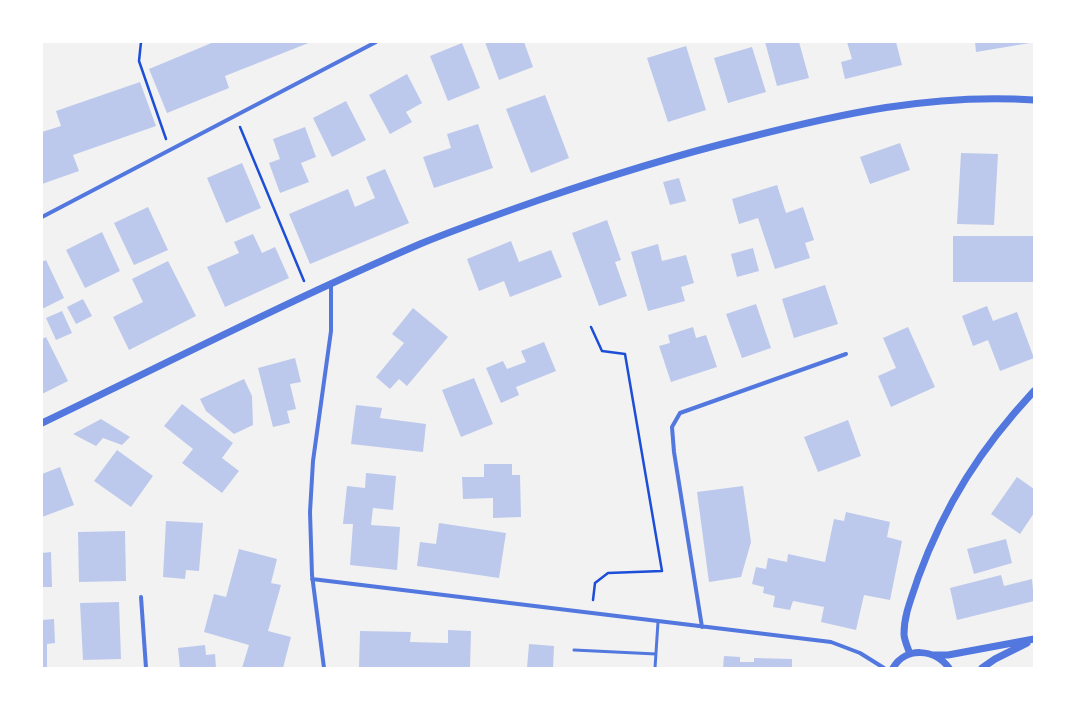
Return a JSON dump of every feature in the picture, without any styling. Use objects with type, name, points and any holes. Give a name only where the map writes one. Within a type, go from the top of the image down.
[{"type":"street","points":[[42,217],[376,42]]},
{"type":"street","points":[[42,423],[331,285],[421,244],[512,210],[611,176],[716,145],[822,118],[907,103],[969,99],[1034,100]]},
{"type":"street","points":[[324,668],[312,579],[310,512],[313,461],[331,331],[331,285]]},
{"type":"street","points":[[702,627],[674,452],[672,427],[680,413],[846,354]]},
{"type":"street","points":[[910,654],[904,635],[905,614],[931,544],[951,502],[973,467],[1004,423],[1034,391]]},
{"type":"street","points":[[312,579],[831,642],[860,653],[884,668]]},
{"type":"street","points":[[141,597],[146,668]]},
{"type":"street","points":[[893,668],[902,658],[910,654],[925,653],[933,655],[948,655],[1034,640]]},
{"type":"street","points":[[982,668],[1001,655],[1034,640]]},
{"type":"street","points":[[933,655],[942,660],[949,668]]},
{"type":"lane","points":[[655,668],[658,622]]},
{"type":"lane","points":[[574,650],[656,654]]},
{"type":"path","points":[[141,42],[139,61],[170,150]]},
{"type":"path","points":[[236,116],[310,295]]},
{"type":"path","points":[[591,327],[602,351],[625,354],[662,572],[608,573],[595,582],[591,614]]},
{"type":"building","points":[[214,42],[311,42],[225,76],[229,88],[167,113],[149,69]]},
{"type":"building","points":[[485,42],[524,42],[533,67],[499,80]]},
{"type":"building","points":[[765,42],[799,42],[809,78],[777,86]]},
{"type":"building","points":[[847,42],[896,42],[902,65],[845,79],[841,62],[852,59]]},
{"type":"building","points":[[975,42],[1030,42],[1030,43],[976,52]]},
{"type":"building","points":[[462,43],[480,88],[448,101],[430,56]]},
{"type":"building","points":[[686,46],[706,110],[668,122],[647,58]]},
{"type":"building","points":[[752,47],[766,92],[728,103],[714,58]]},
{"type":"building","points":[[407,74],[422,103],[406,112],[412,122],[390,134],[369,95]]},
{"type":"building","points":[[140,82],[156,126],[73,155],[79,171],[42,184],[42,132],[61,126],[56,111]]},
{"type":"building","points":[[545,95],[569,158],[531,173],[506,109]]},
{"type":"building","points":[[346,101],[366,140],[332,157],[313,118]]},
{"type":"building","points":[[478,124],[493,168],[434,188],[423,157],[451,148],[447,134]]},
{"type":"building","points":[[305,127],[316,157],[301,163],[309,182],[280,193],[269,163],[280,159],[273,139]]},
{"type":"building","points":[[900,143],[910,170],[870,184],[860,157]]},
{"type":"building","points":[[961,153],[998,154],[994,225],[957,224]]},
{"type":"building","points":[[242,163],[261,208],[226,223],[207,178]]},
{"type":"building","points":[[385,169],[409,223],[310,264],[289,214],[348,189],[355,207],[375,198],[366,177]]},
{"type":"building","points":[[679,178],[686,201],[670,205],[663,182]]},
{"type":"building","points":[[777,185],[786,213],[803,207],[814,240],[805,243],[810,258],[775,269],[758,218],[739,224],[732,199]]},
{"type":"building","points":[[148,207],[168,250],[134,265],[114,223]]},
{"type":"building","points":[[607,220],[621,260],[615,262],[627,296],[599,306],[572,233]]},
{"type":"building","points":[[102,232],[120,271],[85,288],[66,250]]},
{"type":"building","points":[[253,234],[262,253],[275,247],[289,278],[225,307],[207,267],[239,253],[234,242]]},
{"type":"building","points":[[953,236],[1034,236],[1034,282],[953,282]]},
{"type":"building","points":[[511,241],[519,262],[551,250],[562,277],[510,297],[504,281],[479,291],[467,259]]},
{"type":"building","points":[[658,244],[662,261],[686,255],[694,283],[681,287],[685,301],[648,311],[631,252]]},
{"type":"building","points":[[753,248],[759,271],[737,277],[731,254]]},
{"type":"building","points":[[46,260],[64,298],[42,309],[42,262]]},
{"type":"building","points":[[168,261],[196,316],[129,350],[113,317],[143,302],[132,279]]},
{"type":"building","points":[[825,285],[838,324],[794,338],[782,299]]},
{"type":"building","points":[[83,299],[92,316],[76,324],[67,307]]},
{"type":"building","points":[[756,304],[771,348],[742,358],[726,314]]},
{"type":"building","points":[[987,306],[993,321],[1017,312],[1034,358],[1000,371],[988,340],[973,346],[962,316]]},
{"type":"building","points":[[413,308],[448,337],[407,386],[399,379],[390,389],[376,377],[404,343],[392,334]]},
{"type":"building","points":[[62,311],[72,333],[56,340],[46,318]]},
{"type":"building","points":[[693,327],[696,338],[706,335],[717,367],[671,382],[659,346],[670,343],[668,335]]},
{"type":"building","points":[[908,327],[935,387],[891,407],[878,376],[896,368],[883,338]]},
{"type":"building","points":[[46,337],[68,381],[42,394],[42,339]]},
{"type":"building","points":[[544,342],[556,371],[516,387],[519,395],[501,403],[486,368],[503,361],[507,369],[526,362],[521,351]]},
{"type":"building","points":[[295,358],[301,382],[290,384],[296,409],[287,411],[290,423],[273,427],[258,368]]},
{"type":"building","points":[[474,378],[493,424],[461,437],[442,390]]},
{"type":"building","points":[[244,379],[252,396],[253,425],[234,434],[206,411],[200,399]]},
{"type":"building","points":[[182,404],[233,443],[222,458],[239,471],[222,493],[182,463],[193,449],[164,426]]},
{"type":"building","points":[[356,405],[382,408],[380,418],[426,424],[423,452],[351,444]]},
{"type":"building","points":[[101,419],[130,437],[122,445],[103,438],[96,446],[73,434]]},
{"type":"building","points":[[848,420],[861,456],[818,472],[804,437]]},
{"type":"building","points":[[117,450],[153,476],[131,507],[94,481]]},
{"type":"building","points":[[484,464],[512,464],[512,475],[520,475],[521,517],[493,518],[493,498],[463,499],[462,477],[484,477]]},
{"type":"building","points":[[60,467],[74,505],[42,517],[42,474]]},
{"type":"building","points":[[366,473],[396,476],[393,510],[373,508],[371,525],[400,527],[397,570],[350,565],[353,524],[343,524],[347,486],[365,488]]},
{"type":"building","points":[[1017,477],[1034,489],[1034,513],[1020,534],[991,514]]},
{"type":"building","points":[[743,486],[751,542],[741,577],[709,582],[697,492]]},
{"type":"building","points":[[846,512],[890,522],[887,537],[902,541],[890,600],[864,595],[856,630],[821,622],[824,607],[793,601],[790,610],[773,607],[775,596],[763,593],[764,587],[752,584],[756,567],[766,569],[768,558],[787,562],[788,554],[825,562],[834,519],[844,521]]},
{"type":"building","points":[[166,521],[203,523],[199,571],[186,570],[185,579],[163,577]]},
{"type":"building","points":[[439,523],[506,533],[499,578],[417,566],[420,542],[436,544]]},
{"type":"building","points":[[125,531],[126,581],[79,582],[78,532]]},
{"type":"building","points":[[1006,539],[1012,563],[974,574],[967,549]]},
{"type":"building","points":[[239,549],[277,559],[271,583],[281,585],[268,631],[291,637],[283,668],[242,668],[249,645],[204,632],[214,594],[226,597]]},
{"type":"building","points":[[51,552],[52,587],[42,587],[42,553]]},
{"type":"building","points":[[1001,575],[1004,586],[1032,579],[1034,601],[957,620],[950,588]]},
{"type":"building","points":[[119,602],[121,659],[83,660],[80,603]]},
{"type":"building","points":[[54,619],[55,643],[47,644],[47,668],[42,668],[42,620]]},
{"type":"building","points":[[448,630],[471,631],[470,668],[359,668],[360,631],[411,632],[410,642],[448,643]]},
{"type":"building","points":[[529,644],[554,646],[553,668],[527,668]]},
{"type":"building","points":[[205,645],[206,655],[215,654],[216,668],[180,668],[178,648]]},
{"type":"building","points":[[724,656],[740,657],[740,662],[754,662],[754,658],[792,659],[792,668],[723,668]]}]
